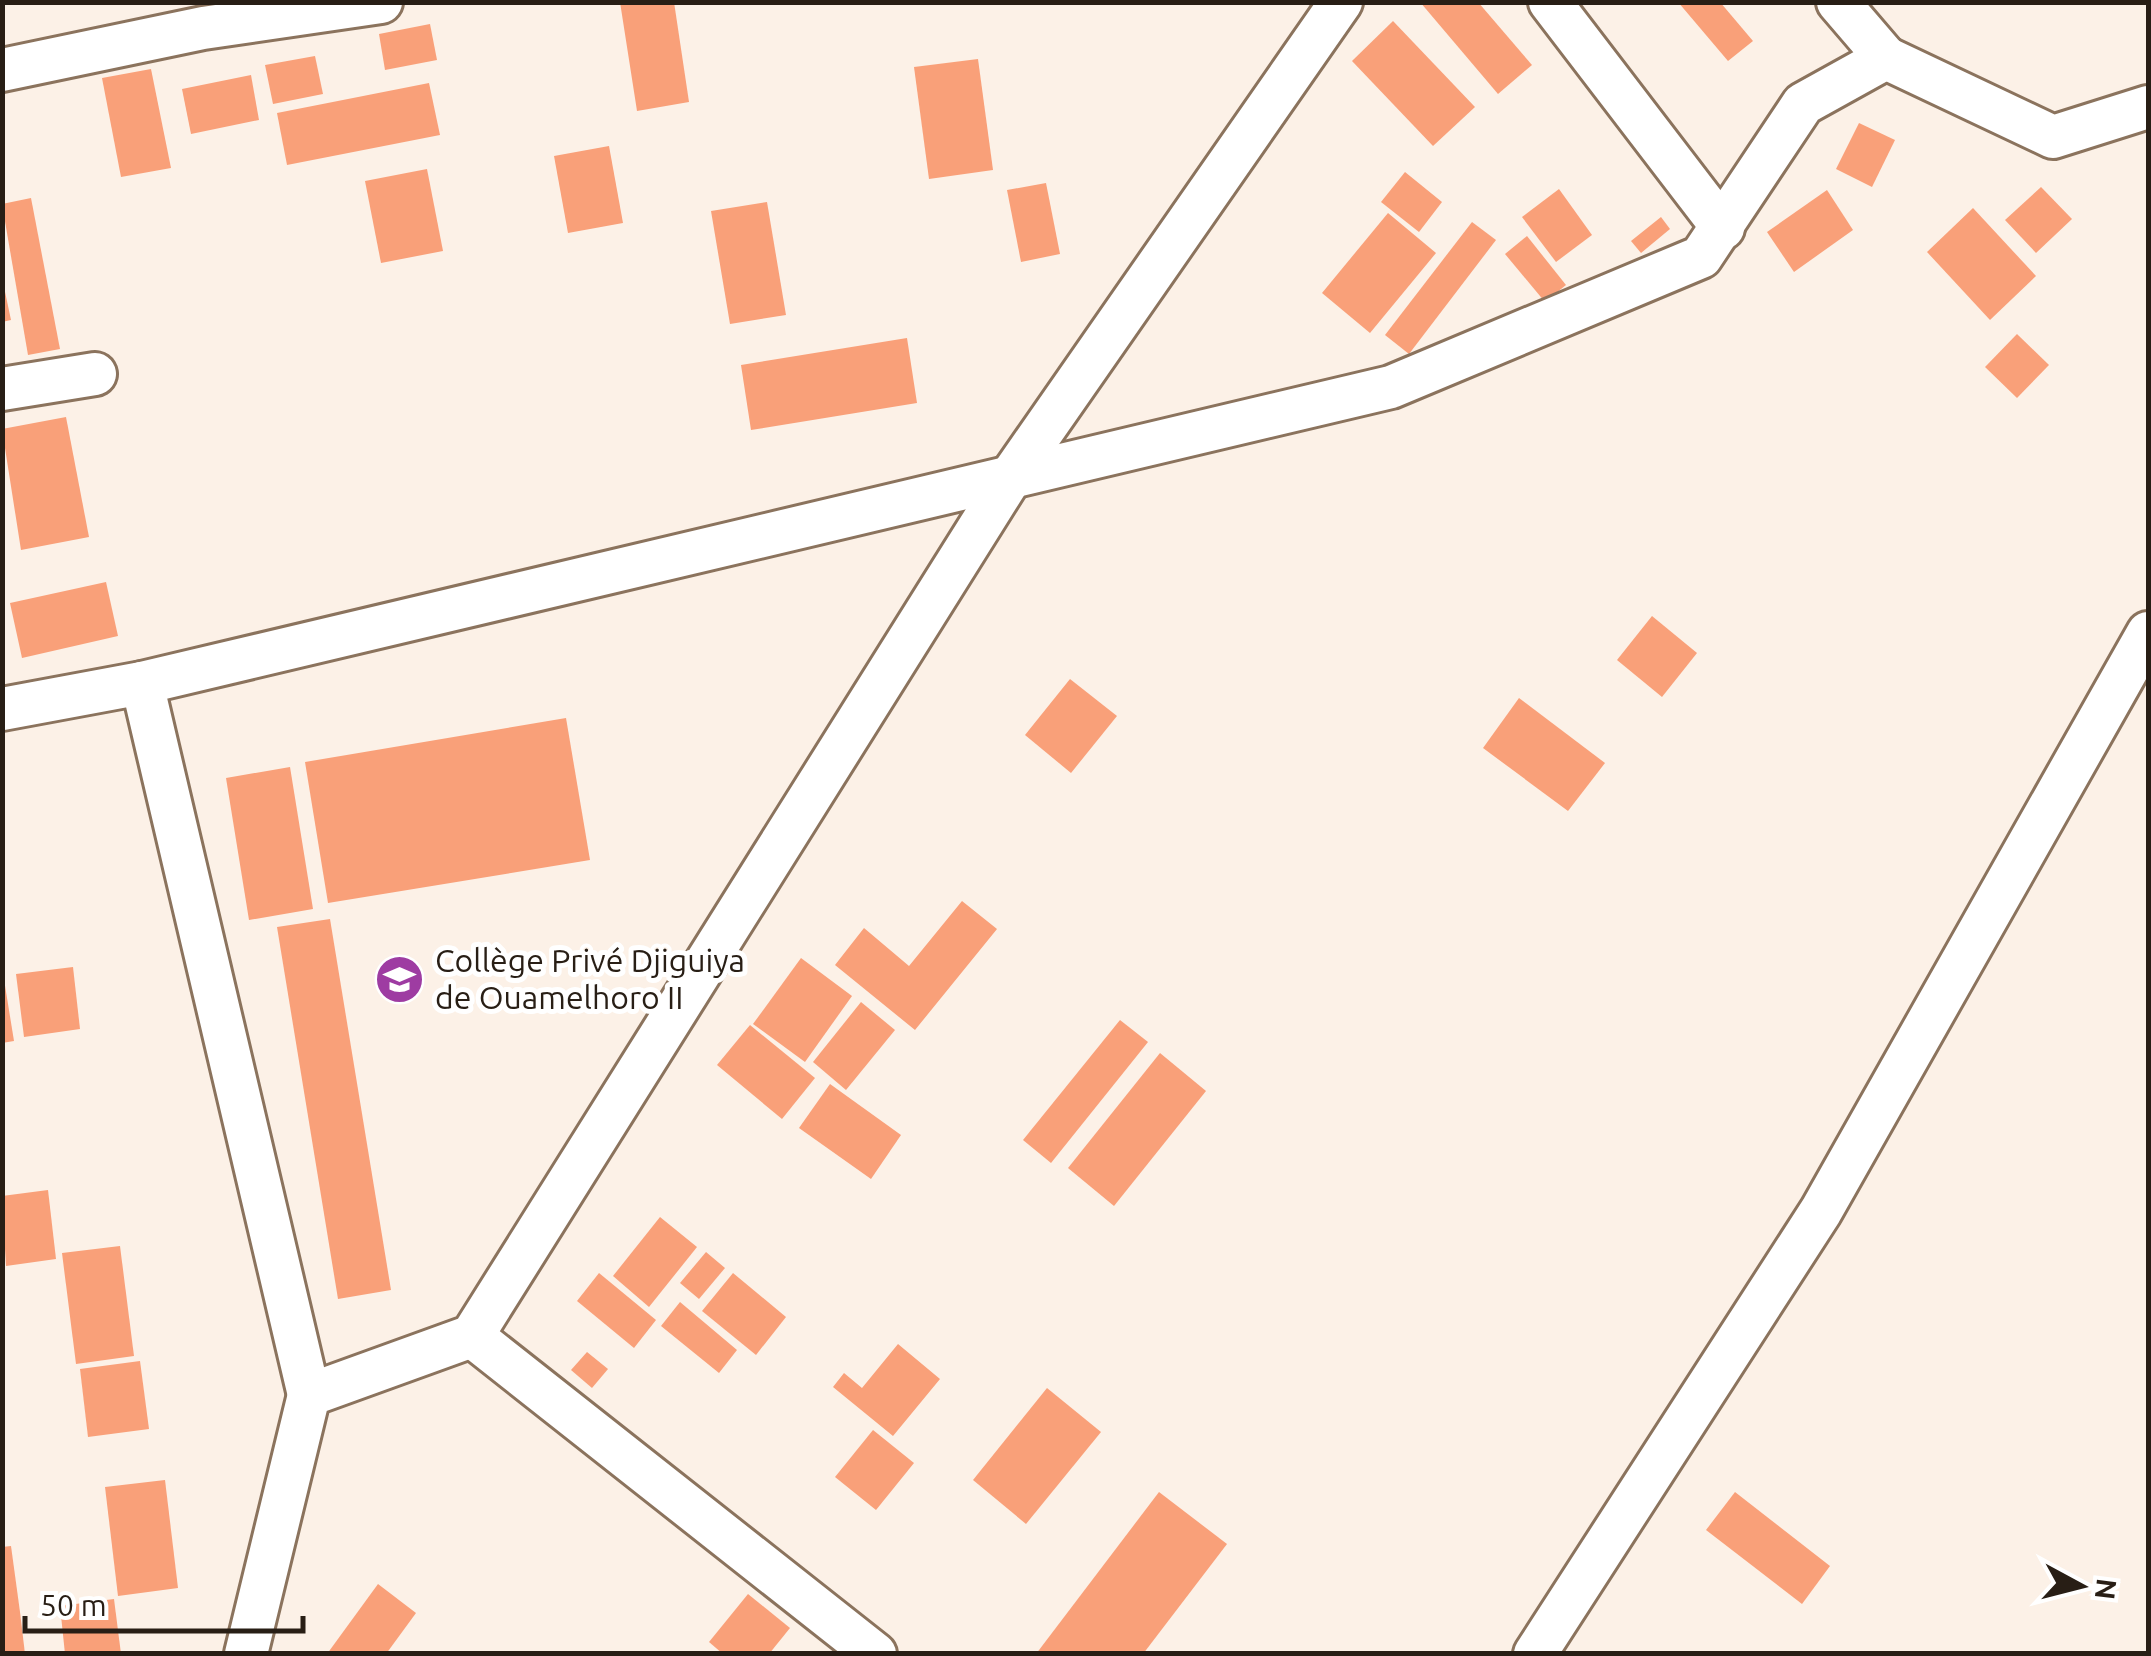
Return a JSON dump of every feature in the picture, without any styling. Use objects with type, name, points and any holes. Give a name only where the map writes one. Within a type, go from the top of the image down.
[{"type":"street","points":[[2,70],[203,28],[381,2]]},
{"type":"street","points":[[309,1395],[472,1336],[1012,475],[1341,2]]},
{"type":"street","points":[[1550,2],[1723,228]]},
{"type":"street","points":[[1838,2],[1886,58],[2052,136],[2148,107]]},
{"type":"street","points":[[2,709],[142,683],[1391,387],[1701,257],[1803,104],[1886,58]]},
{"type":"street","points":[[2,389],[95,374]]},
{"type":"street","points":[[1536,1654],[1820,1211],[2148,633]]},
{"type":"street","points":[[142,683],[309,1395],[246,1654]]},
{"type":"street","points":[[472,1336],[875,1654]]},
{"type":"building","points":[[620,2],[674,2],[689,102],[637,111]]},
{"type":"building","points":[[1420,2],[1478,2],[1532,65],[1498,94]]},
{"type":"building","points":[[1678,2],[1720,2],[1753,41],[1728,61]]},
{"type":"building","points":[[1393,21],[1475,107],[1433,146],[1352,61]]},
{"type":"building","points":[[430,24],[437,60],[385,70],[379,34]]},
{"type":"building","points":[[315,56],[323,94],[273,104],[265,65]]},
{"type":"building","points":[[978,59],[993,170],[929,179],[914,67]]},
{"type":"building","points":[[151,69],[171,168],[121,177],[102,78]]},
{"type":"building","points":[[251,75],[259,120],[191,134],[182,89]]},
{"type":"building","points":[[429,83],[440,135],[287,165],[277,113]]},
{"type":"building","points":[[1859,123],[1895,140],[1872,187],[1836,169]]},
{"type":"building","points":[[609,146],[623,223],[568,233],[554,156]]},
{"type":"building","points":[[427,169],[443,251],[381,263],[365,181]]},
{"type":"building","points":[[1405,172],[1442,202],[1419,232],[1381,202]]},
{"type":"building","points":[[1046,183],[1060,254],[1021,262],[1007,190]]},
{"type":"building","points":[[2041,187],[2072,219],[2036,253],[2005,220]]},
{"type":"building","points":[[1559,189],[1592,235],[1556,262],[1522,217]]},
{"type":"building","points":[[1827,190],[1853,230],[1794,272],[1767,232]]},
{"type":"building","points":[[31,198],[60,349],[28,355],[2,204]]},
{"type":"building","points":[[767,202],[786,315],[730,324],[711,211]]},
{"type":"building","points":[[1973,208],[2036,276],[1990,320],[1927,252]]},
{"type":"building","points":[[1388,213],[1436,253],[1370,333],[1322,293]]},
{"type":"building","points":[[1661,217],[1670,229],[1641,253],[1631,241]]},
{"type":"building","points":[[1472,222],[1496,240],[1409,354],[1385,335]]},
{"type":"building","points":[[1527,236],[1566,285],[1545,302],[1505,254]]},
{"type":"building","points":[[2,288],[11,320],[2,322]]},
{"type":"building","points":[[2017,334],[2049,365],[2017,398],[1985,367]]},
{"type":"building","points":[[907,338],[917,403],[751,430],[741,365]]},
{"type":"building","points":[[66,417],[89,537],[21,550],[2,429]]},
{"type":"building","points":[[106,582],[118,636],[22,658],[10,603]]},
{"type":"building","points":[[1652,616],[1697,653],[1662,697],[1617,660]]},
{"type":"building","points":[[1070,679],[1117,716],[1071,773],[1025,735]]},
{"type":"building","points":[[1519,698],[1605,763],[1568,811],[1483,748]]},
{"type":"building","points":[[566,718],[590,860],[328,903],[305,762]]},
{"type":"building","points":[[290,767],[313,909],[249,920],[226,778]]},
{"type":"building","points":[[962,901],[997,929],[915,1030],[835,965],[864,928],[909,966]]},
{"type":"building","points":[[330,919],[391,1290],[338,1299],[277,927]]},
{"type":"building","points":[[801,958],[852,996],[805,1062],[753,1024]]},
{"type":"building","points":[[2,967],[14,1041],[2,1043]]},
{"type":"building","points":[[73,967],[80,1029],[24,1037],[16,974]]},
{"type":"building","points":[[861,1002],[895,1030],[846,1090],[813,1062]]},
{"type":"building","points":[[1120,1020],[1148,1042],[1051,1163],[1023,1140]]},
{"type":"building","points":[[750,1025],[815,1078],[782,1119],[717,1065]]},
{"type":"building","points":[[1160,1053],[1206,1091],[1114,1206],[1068,1168]]},
{"type":"building","points":[[830,1084],[901,1135],[871,1179],[799,1128]]},
{"type":"building","points":[[48,1190],[56,1259],[6,1266],[2,1196]]},
{"type":"building","points":[[660,1217],[697,1247],[649,1307],[613,1276]]},
{"type":"building","points":[[120,1246],[134,1356],[76,1364],[62,1253]]},
{"type":"building","points":[[706,1252],[725,1268],[699,1299],[680,1283]]},
{"type":"building","points":[[599,1273],[656,1320],[634,1348],[577,1301]]},
{"type":"building","points":[[733,1273],[786,1317],[756,1355],[702,1311]]},
{"type":"building","points":[[680,1302],[737,1350],[719,1373],[661,1326]]},
{"type":"building","points":[[898,1344],[940,1379],[893,1436],[833,1387],[844,1373],[862,1388]]},
{"type":"building","points":[[587,1352],[608,1369],[592,1388],[571,1370]]},
{"type":"building","points":[[140,1361],[149,1429],[88,1437],[80,1369]]},
{"type":"building","points":[[1047,1388],[1101,1432],[1026,1524],[973,1480]]},
{"type":"building","points":[[873,1430],[914,1463],[876,1510],[835,1477]]},
{"type":"building","points":[[165,1480],[178,1588],[118,1596],[105,1487]]},
{"type":"building","points":[[1159,1492],[1227,1544],[1143,1654],[1036,1654]]},
{"type":"building","points":[[1735,1492],[1830,1566],[1802,1604],[1706,1530]]},
{"type":"building","points":[[11,1546],[25,1654],[2,1654],[2,1547]]},
{"type":"building","points":[[378,1584],[416,1613],[386,1654],[327,1654]]},
{"type":"building","points":[[748,1594],[790,1628],[769,1654],[723,1654],[709,1642]]},
{"type":"building","points":[[114,1599],[121,1654],[65,1654],[60,1606]]},
{"type":"place","name":"Collège Privé Djiguiya de Ouamelhoro II","points":[[400,979]]}]
